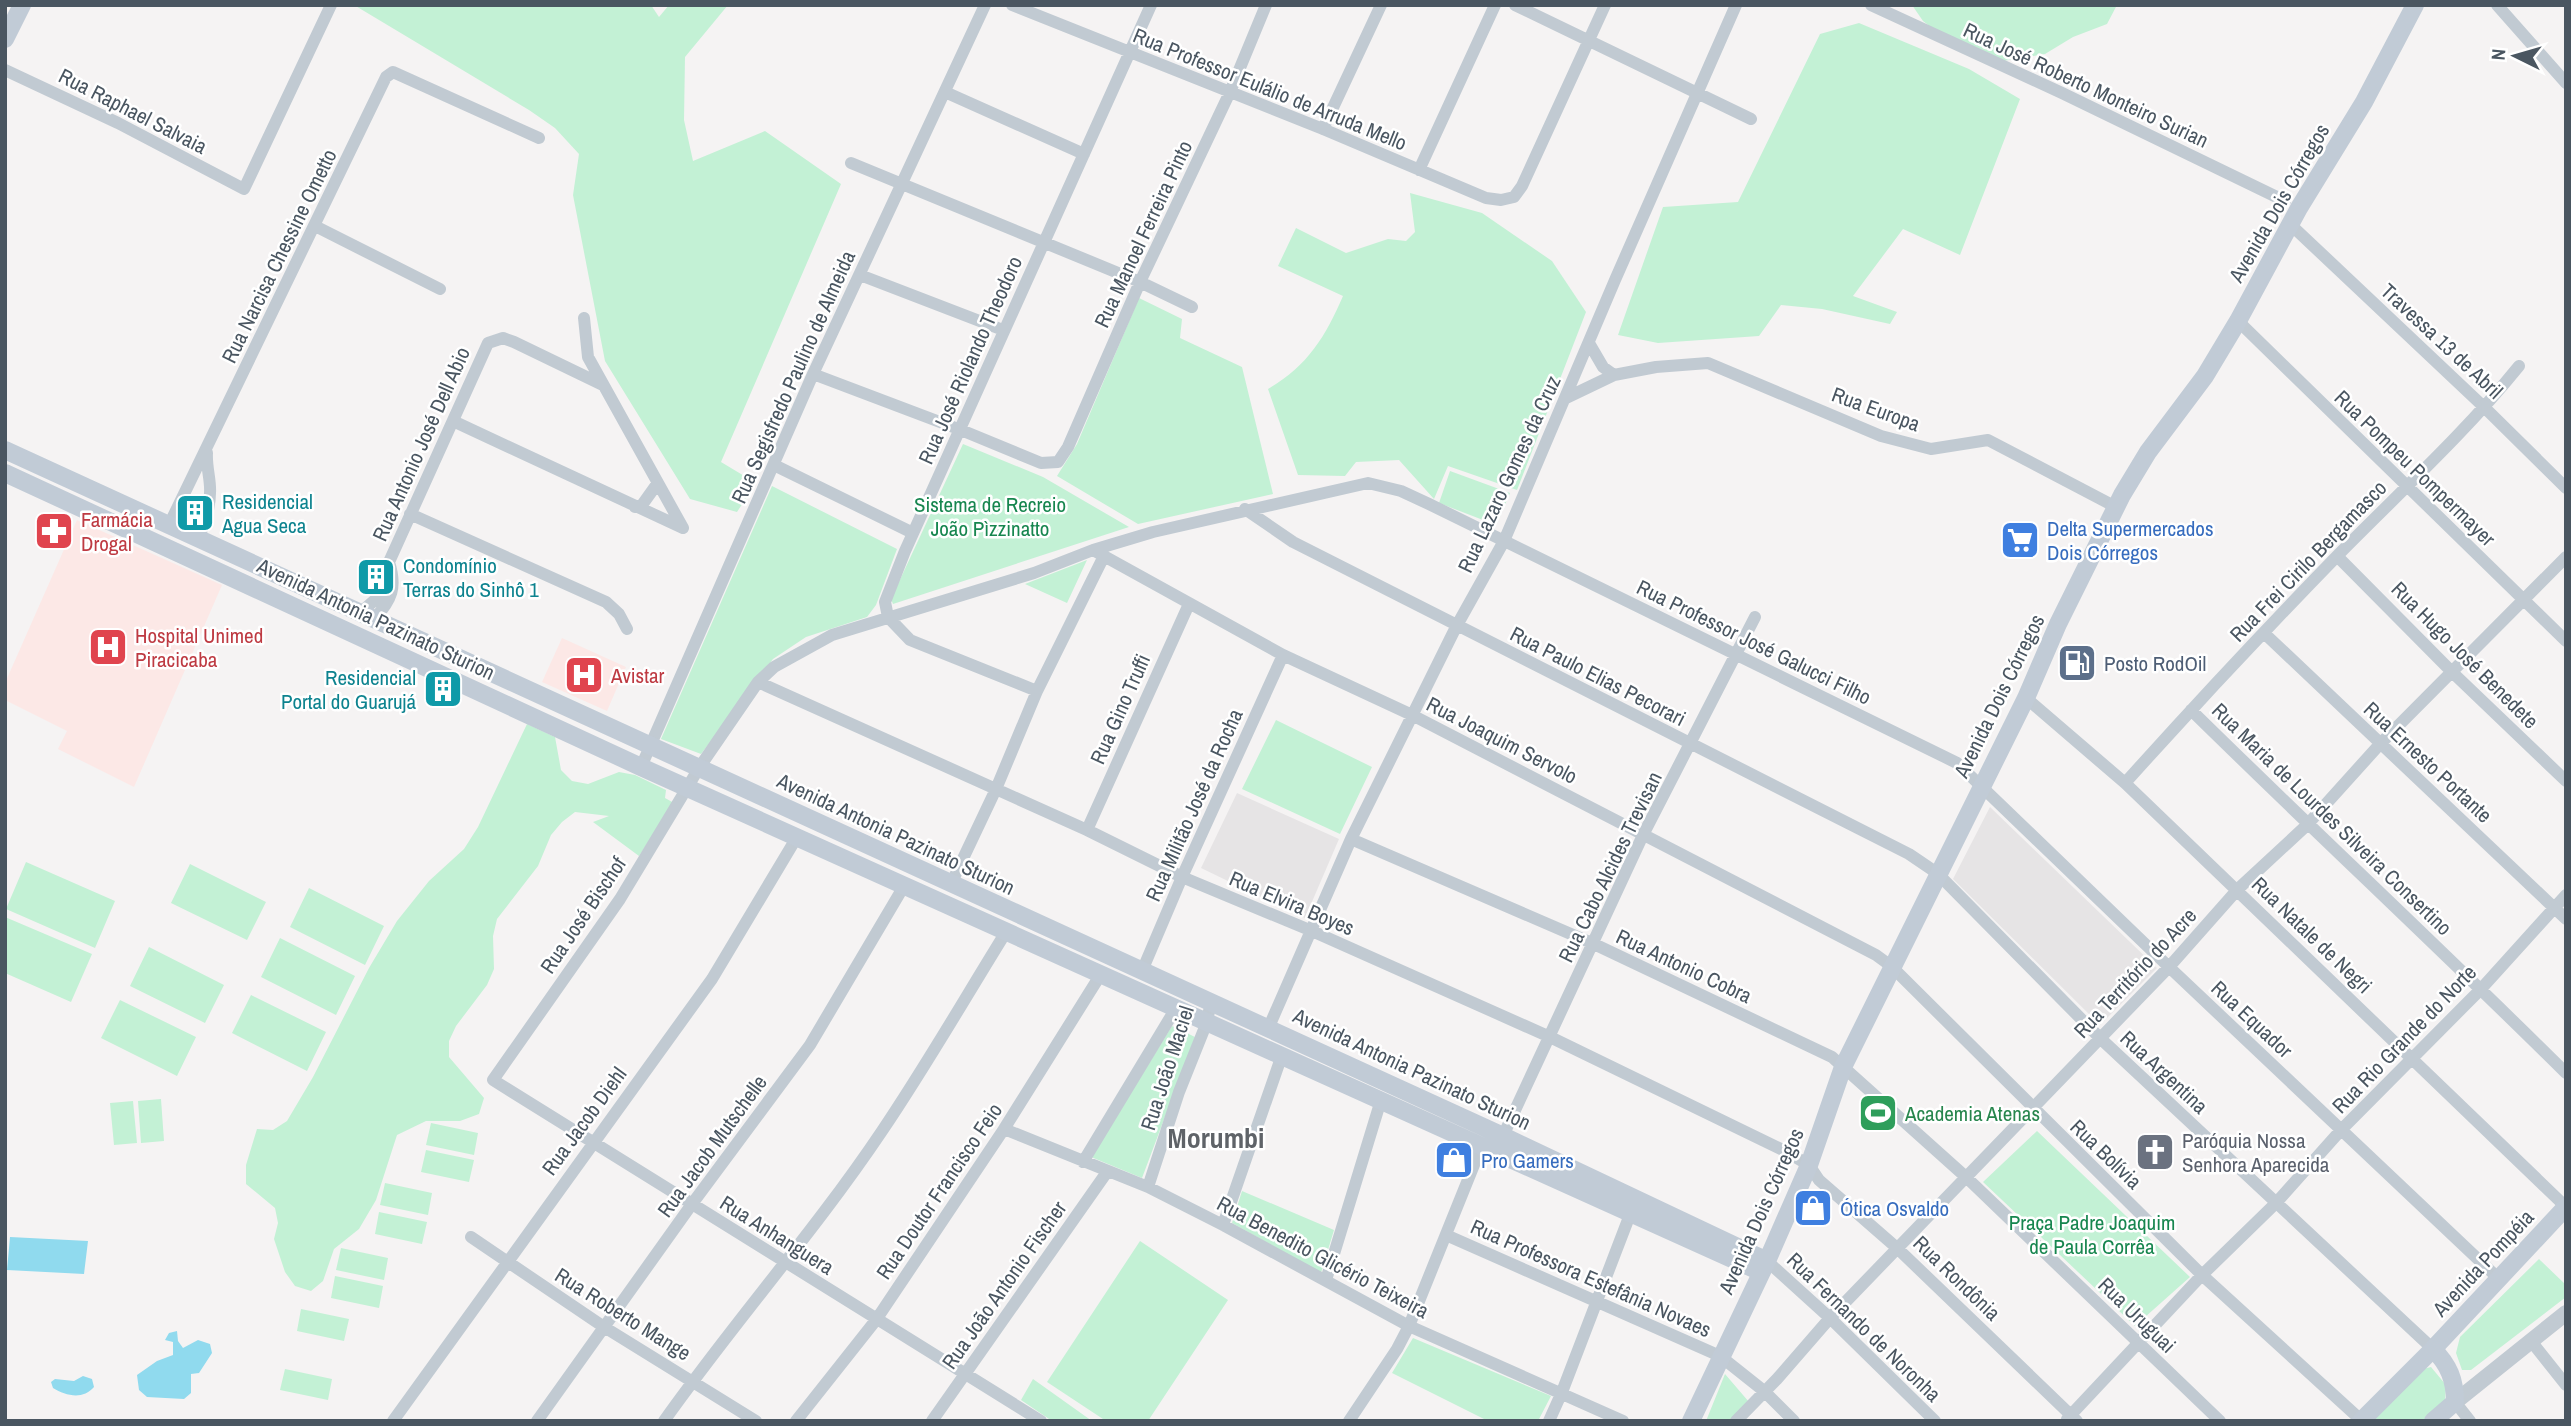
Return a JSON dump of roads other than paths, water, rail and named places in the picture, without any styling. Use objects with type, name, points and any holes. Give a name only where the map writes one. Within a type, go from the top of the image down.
[{"type":"main road","points":[[5,39],[22,5]]},
{"type":"main road","name":"Avenida Dois Córregos","points":[[1691,1421],[1809,1165],[1843,1067],[2026,698],[2058,624],[2116,507],[2148,452],[2205,376],[2290,224],[2364,102],[2411,13],[2415,16],[2422,5]]},
{"type":"main road","name":"Avenida Antonia Pazinato Sturion","points":[[5,450],[1503,1136],[1764,1266]]},
{"type":"main road","points":[[5,463],[71,493],[88,487]]},
{"type":"main road","name":"Avenida Antonia Pazinato Sturion","points":[[5,473],[641,767],[1006,932],[1631,1212],[1764,1266]]},
{"type":"main road","points":[[304,610],[314,603],[320,594]]},
{"type":"main road","points":[[356,634],[369,631],[367,616]]},
{"type":"main road","points":[[1101,974],[1115,964],[1142,971]]},
{"type":"main road","points":[[1474,1123],[1482,1145],[1503,1136]]},
{"type":"main road","name":"Avenida Pompéia","points":[[2361,1420],[2433,1349],[2566,1207]]},
{"type":"main road","points":[[2433,1349],[2444,1360],[2451,1373],[2455,1402],[2433,1421]]},
{"type":"street","name":"Rua Raphael Salvaia","points":[[5,70],[118,123],[244,189],[331,5]]},
{"type":"street","name":"Rua Segisfredo Paulino de Almeida","points":[[641,767],[813,374],[985,5]]},
{"type":"street","name":"Rua Professor Eulálio de Arruda Mello","points":[[1012,5],[1323,129],[1486,198],[1501,200],[1514,197],[1588,41]]},
{"type":"street","name":"Rua José Riolando Theodoro","points":[[888,617],[885,602],[913,533],[1151,5]]},
{"type":"street","name":"Rua Manoel Ferreira Pinto","points":[[961,430],[1041,463],[1058,462],[1068,447],[1140,282],[1230,92],[1266,5]]},
{"type":"street","points":[[1323,129],[1381,5]]},
{"type":"street","points":[[1419,170],[1495,5]]},
{"type":"street","points":[[1515,5],[1751,120]]},
{"type":"street","points":[[1588,41],[1605,5]]},
{"type":"street","name":"Rua Lazaro Gomes da Cruz","points":[[1268,1029],[1351,839],[1456,626],[1504,541],[1736,5]]},
{"type":"street","name":"Rua José Roberto Monteiro Surian","points":[[1871,5],[2062,93],[2285,201]]},
{"type":"street","points":[[2497,5],[2566,83]]},
{"type":"street","name":"Rua Narcisa Chessine Ometto","points":[[169,525],[386,77],[393,72],[539,138]]},
{"type":"street","points":[[945,92],[1084,154]]},
{"type":"street","points":[[851,163],[1140,282],[1192,307]]},
{"type":"street","name":"Travessa 13 de Abril","points":[[2290,224],[2566,488]]},
{"type":"street","points":[[315,226],[440,289]]},
{"type":"street","points":[[860,275],[1003,330]]},
{"type":"street","points":[[453,421],[683,528],[588,357],[584,318]]},
{"type":"street","name":"Rua Pompeu Pompermayer","points":[[2238,321],[2566,641]]},
{"type":"street","name":"Rua Antonio José Dell Abio","points":[[367,616],[383,610],[394,585],[389,562],[488,342],[503,338],[514,342],[603,385]]},
{"type":"street","points":[[1589,343],[1603,367],[1614,375]]},
{"type":"street","name":"Rua Europa","points":[[1566,398],[1614,375],[1656,367],[1708,363],[1881,436],[1931,449],[1988,440],[2116,507]]},
{"type":"street","name":"Rua Frei Cirilo Bergamasco","points":[[2126,783],[2337,556],[2485,408],[2519,366]]},
{"type":"street","points":[[813,374],[961,430]]},
{"type":"street","name":"Rua Narcisa Chessine Ometto","points":[[199,538],[209,508],[207,451]]},
{"type":"street","points":[[774,465],[913,533]]},
{"type":"street","name":"Rua Professor José Galucci Filho","points":[[1099,553],[1153,532],[1368,483],[1401,491],[1957,763],[1982,785]]},
{"type":"street","points":[[635,507],[642,505],[657,484]]},
{"type":"street","name":"Rua Paulo Elias Pecorari","points":[[1245,509],[1293,542],[1909,854],[1937,873]]},
{"type":"street","points":[[410,514],[606,603],[619,614],[627,629]]},
{"type":"street","points":[[951,884],[996,789],[1099,553]]},
{"type":"street","name":"Rua Joaquim Servolo","points":[[1099,553],[1283,655],[1412,715],[1808,918],[1891,966]]},
{"type":"street","name":"Rua José Bischof","points":[[494,1080],[620,900],[699,768],[758,682],[774,667],[832,635],[1099,553]]},
{"type":"street","name":"Rua Hugo José Benedete","points":[[2337,556],[2452,672],[2566,781]]},
{"type":"street","name":"Rua Território do Acre","points":[[1737,1421],[1830,1318],[2034,1110],[2169,967],[2238,889],[2307,825],[2381,744],[2566,557]]},
{"type":"street","name":"Rua Gino Truffi","points":[[1087,830],[1189,604]]},
{"type":"street","points":[[888,617],[910,639],[1037,691]]},
{"type":"street","name":"Rua Cabo Alcides Trevisan","points":[[1503,1136],[1643,835],[1755,617]]},
{"type":"street","name":"Rua Ernesto Portante","points":[[2264,633],[2566,919]]},
{"type":"street","name":"Rua Militão José da Rocha","points":[[1142,971],[1283,655]]},
{"type":"street","name":"Rua Elvira Boyes","points":[[758,682],[1087,830],[1182,877],[1312,931],[1550,1038],[1809,1165]]},
{"type":"street","name":"Rua Natale de Negri","points":[[2026,698],[2126,783],[2566,1207]]},
{"type":"street","name":"Rua Maria de Lourdes Silveira Consertino","points":[[2191,710],[2566,1073]]},
{"type":"street","name":"Rua Equador","points":[[1982,785],[2169,967],[2499,1279]]},
{"type":"street","name":"Rua Jacob Diehl","points":[[393,1421],[712,979],[797,837]]},
{"type":"street","name":"Rua Antonio Cobra","points":[[1351,839],[1594,944],[1832,1057],[1843,1067]]},
{"type":"street","name":"Rua Argentina","points":[[1937,873],[2101,1039],[2433,1349]]},
{"type":"street","name":"Rua Jacob Mutschelle","points":[[537,1421],[810,1045],[904,886]]},
{"type":"street","name":"Rua Rio Grande do Norte","points":[[2071,1419],[2202,1275],[2276,1203],[2341,1130],[2481,989],[2566,895]]},
{"type":"street","points":[[664,1421],[693,1380],[786,1263],[883,1131],[1006,932]]},
{"type":"street","name":"Rua Bolívia","points":[[1891,966],[2202,1275],[2361,1420]]},
{"type":"street","name":"Rua Doutor Francisco Feio","points":[[796,1421],[876,1320],[1004,1129],[1101,974]]},
{"type":"street","name":"Rua João Maciel","points":[[1148,1187],[1179,1092],[1207,1022],[1208,1001]]},
{"type":"street","points":[[1083,1162],[1176,1008]]},
{"type":"street","points":[[1223,1225],[1282,1055]]},
{"type":"street","name":"Rua Uruguai","points":[[1843,1067],[1967,1178],[2220,1421]]},
{"type":"street","name":"Rua Anhanguera","points":[[494,1080],[1041,1421]]},
{"type":"street","points":[[1326,1280],[1381,1100]]},
{"type":"street","name":"Rua Benedito Glicério Teixeira","points":[[1004,1129],[1148,1187],[1409,1326],[1623,1421]]},
{"type":"street","points":[[1349,1421],[1397,1349],[1409,1326],[1482,1145]]},
{"type":"street","name":"Rua Rondônia","points":[[1809,1165],[1819,1180],[1897,1248],[2071,1419]]},
{"type":"street","name":"Rua João Antonio Fischer","points":[[932,1421],[1107,1172]]},
{"type":"street","points":[[1549,1421],[1631,1212]]},
{"type":"street","name":"Rua Professora Estefânia Novaes","points":[[1446,1234],[1720,1356],[1764,1391],[1794,1421]]},
{"type":"street","name":"Rua Roberto Mange","points":[[471,1237],[604,1327],[756,1421]]},
{"type":"street","name":"Rua Fernando de Noronha","points":[[1764,1266],[1830,1318],[1935,1421]]},
{"type":"street","points":[[2470,1421],[2455,1402],[2566,1313]]},
{"type":"street","points":[[2531,1341],[2566,1385]]},
{"type":"water","points":[[10,1237],[88,1241],[84,1274],[7,1270]]},
{"type":"water","points":[[177,1331],[178,1341],[183,1348],[198,1340],[210,1344],[212,1353],[199,1373],[191,1374],[191,1393],[184,1399],[147,1397],[139,1390],[137,1375],[157,1361],[173,1355],[173,1342],[165,1340],[169,1333]]},
{"type":"water","points":[[83,1376],[92,1379],[94,1387],[80,1395],[58,1391],[53,1388],[51,1382],[55,1379],[74,1381]]},
{"type":"place","name":"Residencial Agua Seca","points":[[195,513]]},
{"type":"place","name":"Farmácia Drogal","points":[[54,531]]},
{"type":"place","name":"Delta Supermercados Dois Córregos","points":[[2020,540]]},
{"type":"place","name":"Condomínio Terras do Sinhô 1","points":[[376,577]]},
{"type":"place","name":"Hospital Unimed Piracicaba","points":[[108,647]]},
{"type":"place","name":"Posto RodOil","points":[[2077,663]]},
{"type":"place","name":"Avistar","points":[[584,675]]},
{"type":"place","name":"Residencial Portal do Guarujá","points":[[443,689]]},
{"type":"place","name":"Academia Atenas","points":[[1878,1113]]},
{"type":"place","name":"Paróquia Nossa Senhora Aparecida","points":[[2155,1152]]},
{"type":"place","name":"Pro Gamers","points":[[1454,1160]]},
{"type":"place","name":"Ótica Osvaldo","points":[[1813,1208]]},
{"type":"district","name":"Morumbi","points":[[1216,1138]]},
{"type":"park label","name":"Sistema de Recreio João Pìzzinatto","points":[[990,516]]},
{"type":"park label","name":"Praça Padre Joaquim de Paula Corrêa","points":[[2092,1234]]}]
